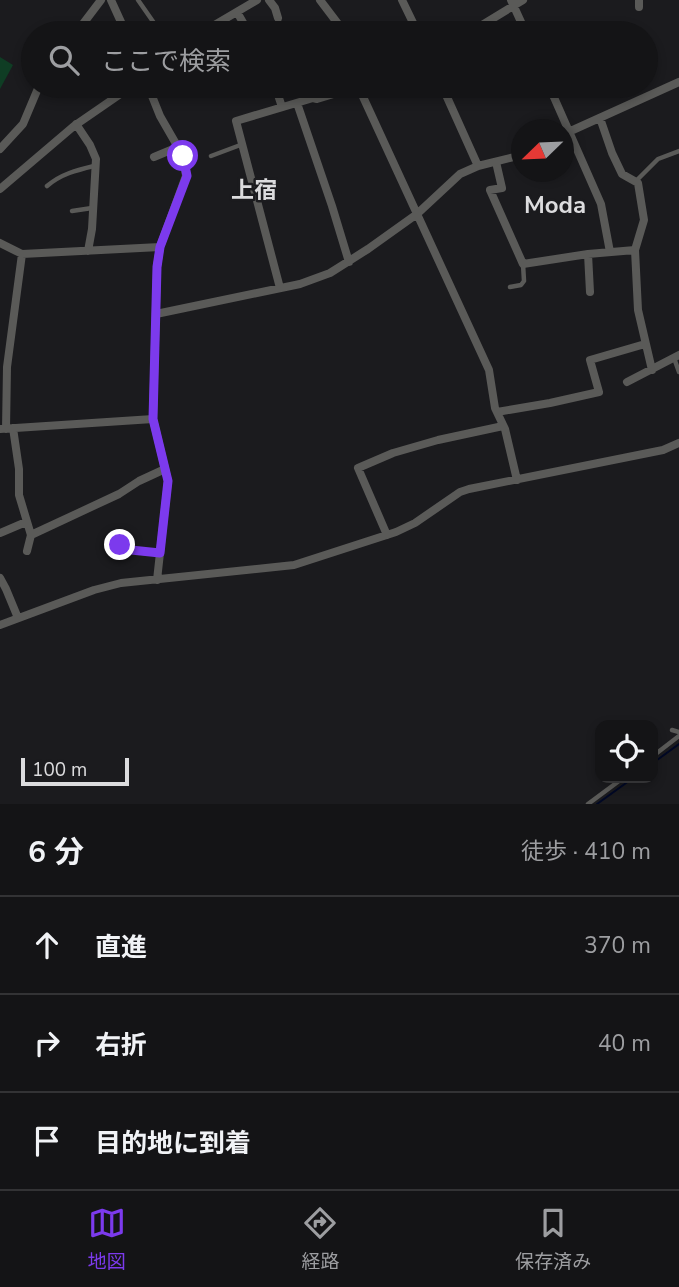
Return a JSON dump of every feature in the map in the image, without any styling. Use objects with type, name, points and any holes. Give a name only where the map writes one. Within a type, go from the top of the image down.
[{"type":"street","points":[[85,21],[101,0]]},
{"type":"street","points":[[111,0],[121,21]]},
{"type":"street","points":[[222,21],[257,0]]},
{"type":"street","points":[[269,0],[278,18]]},
{"type":"street","points":[[320,0],[336,21]]},
{"type":"street","points":[[402,0],[412,21]]},
{"type":"street","points":[[486,21],[512,3],[523,0]]},
{"type":"street","points":[[512,3],[520,21]]},
{"type":"street","points":[[237,12],[242,21]]},
{"type":"street","points":[[658,92],[679,82]]},
{"type":"street","points":[[0,149],[23,124],[34,98]]},
{"type":"street","points":[[0,188],[76,124],[114,98]]},
{"type":"street","points":[[153,98],[183,156],[187,176],[160,247],[157,267],[153,419],[168,481],[157,580]]},
{"type":"street","points":[[279,98],[282,107]]},
{"type":"street","points":[[281,288],[236,121],[316,98]]},
{"type":"street","points":[[365,98],[489,369],[497,412],[517,480]]},
{"type":"street","points":[[447,98],[478,166]]},
{"type":"street","points":[[553,98],[561,119]]},
{"type":"street","points":[[574,129],[644,98]]},
{"type":"street","points":[[297,103],[349,262]]},
{"type":"street","points":[[600,118],[622,174],[638,183],[644,220],[635,250],[638,310],[652,370]]},
{"type":"street","points":[[76,124],[96,159],[89,251]]},
{"type":"street","points":[[154,157],[178,147]]},
{"type":"street","points":[[574,149],[601,204],[610,252]]},
{"type":"street","points":[[156,314],[300,284],[330,273],[417,214],[460,174],[478,166],[511,158]]},
{"type":"street","points":[[496,162],[502,188],[489,190],[523,264],[635,250]]},
{"type":"street","points":[[0,243],[22,254],[160,247]]},
{"type":"street","points":[[22,254],[4,365],[6,429],[19,469],[19,495],[31,535],[27,551]]},
{"type":"street","points":[[588,254],[590,292]]},
{"type":"street","points":[[497,412],[599,392],[590,360],[645,344]]},
{"type":"street","points":[[627,382],[676,356]]},
{"type":"street","points":[[6,429],[153,419]]},
{"type":"street","points":[[387,535],[358,468],[393,453],[503,426]]},
{"type":"street","points":[[0,625],[94,590],[121,583],[287,566],[387,535],[415,523],[460,492],[663,450],[679,443]]},
{"type":"street","points":[[31,535],[119,494],[165,469]]},
{"type":"street","points":[[0,533],[26,522]]},
{"type":"street","points":[[0,579],[18,618]]},
{"type":"lane","points":[[138,0],[153,21]]},
{"type":"lane","points":[[211,156],[243,144]]},
{"type":"lane","points":[[636,181],[658,159],[679,151]]},
{"type":"lane","points":[[47,186],[66,174],[96,166]]},
{"type":"lane","points":[[72,211],[94,208]]},
{"type":"lane","points":[[510,287],[521,285],[524,281],[523,264]]},
{"type":"lane","points":[[676,356],[679,372]]},
{"type":"lane","points":[[120,545],[131,550],[160,553]]},
{"type":"lane","points":[[658,751],[679,734],[671,730]]},
{"type":"lane","points":[[588,804],[616,783]]},
{"type":"green space","points":[[0,57],[13,65],[0,89]]},
{"type":"waterway","points":[[658,759],[679,744]]},
{"type":"waterway","points":[[597,804],[626,783]]},
{"type":"district","name":"上宿","points":[[254,190]]},
{"type":"district","name":"Moda","points":[[555,205]]},
{"type":"route","points":[[120,545],[131,550],[160,553],[168,481],[153,419],[157,267],[160,247],[187,176],[183,156]]}]
